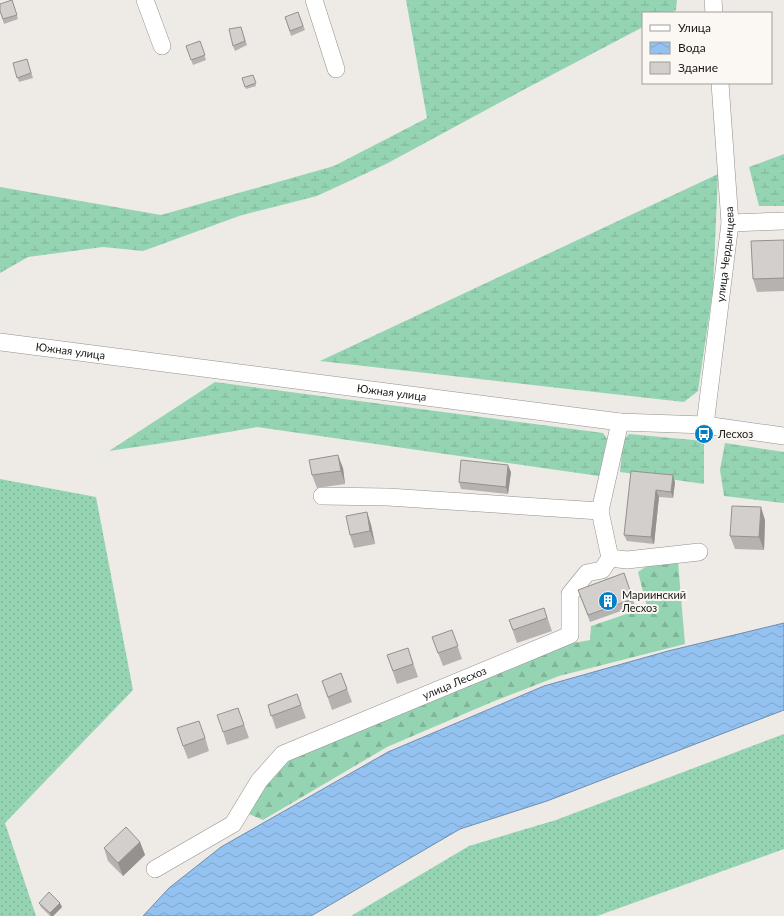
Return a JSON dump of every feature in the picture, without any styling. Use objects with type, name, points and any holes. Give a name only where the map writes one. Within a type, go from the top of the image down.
[{"type":"street","points":[[145,0],[162,46]]},
{"type":"street","points":[[314,0],[336,69]]},
{"type":"street","points":[[713,0],[714,12]]},
{"type":"street","name":"улица Чердынцева","points":[[705,425],[730,223],[720,84]]},
{"type":"street","points":[[730,223],[784,221]]},
{"type":"street","name":"Южная улица","points":[[0,342],[620,422],[705,425],[784,436]]},
{"type":"street","points":[[620,422],[600,512],[610,558],[627,560],[699,552]]},
{"type":"street","points":[[322,496],[388,497],[600,512]]},
{"type":"street","name":"улица Лесхоз","points":[[155,869],[233,824],[259,781],[283,754],[570,635],[570,594],[587,573],[602,570],[610,558]]},
{"type":"green space","points":[[406,0],[677,0],[676,10],[672,12],[642,12],[642,28],[386,164],[317,196],[242,215],[143,251],[103,247],[28,257],[0,273],[0,187],[161,215],[334,166],[427,118]]},
{"type":"green space","points":[[784,154],[784,206],[759,206],[749,167]]},
{"type":"green space","points":[[718,174],[713,289],[698,391],[684,402],[320,361]]},
{"type":"green space","points":[[215,382],[603,433],[607,439],[599,476],[257,427],[109,451]]},
{"type":"green space","points":[[629,434],[704,441],[704,484],[620,472],[623,441]]},
{"type":"green space","points":[[725,443],[784,452],[784,503],[724,496],[720,470]]},
{"type":"green space","points":[[0,479],[96,497],[133,690],[5,823],[36,916],[0,916]]},
{"type":"green space","points":[[654,561],[678,562],[685,644],[559,676],[492,702],[387,747],[263,820],[249,814],[267,785],[292,757],[568,644],[590,640],[591,626],[647,607],[638,572]]},
{"type":"green space","points":[[784,734],[784,849],[597,916],[351,916],[469,846],[556,820]]},
{"type":"water","points":[[784,623],[784,710],[547,801],[460,829],[311,916],[143,916],[169,888],[221,847],[388,752],[544,686],[668,651]]},
{"type":"building","points":[[12,0],[17,15],[3,19],[0,11],[0,4]]},
{"type":"building","points":[[298,12],[303,26],[290,31],[285,17]]},
{"type":"building","points":[[241,27],[245,41],[233,46],[229,29]]},
{"type":"building","points":[[200,41],[205,55],[191,60],[186,46]]},
{"type":"building","points":[[27,59],[31,73],[17,78],[13,63]]},
{"type":"building","points":[[253,75],[256,83],[245,87],[242,78]]},
{"type":"building","points":[[784,240],[784,278],[753,279],[751,241]]},
{"type":"building","points":[[338,455],[341,471],[312,475],[309,460]]},
{"type":"building","points":[[461,460],[508,465],[506,487],[459,482]]},
{"type":"building","points":[[631,471],[673,475],[671,492],[656,490],[651,537],[624,535]]},
{"type":"building","points":[[732,506],[761,507],[759,537],[730,536]]},
{"type":"building","points":[[367,512],[370,531],[350,535],[346,516]]},
{"type":"building","name":"Мариинский Лесхоз","points":[[624,573],[633,599],[588,615],[578,590]]},
{"type":"building","points":[[544,608],[547,618],[513,630],[509,620]]},
{"type":"building","points":[[452,630],[458,646],[438,653],[432,637]]},
{"type":"building","points":[[408,648],[413,664],[393,671],[387,655]]},
{"type":"building","points":[[341,673],[347,689],[328,697],[322,681]]},
{"type":"building","points":[[297,694],[301,705],[271,716],[268,705]]},
{"type":"building","points":[[238,708],[244,725],[223,732],[217,715]]},
{"type":"building","points":[[199,721],[205,738],[183,746],[177,728]]},
{"type":"building","points":[[126,827],[140,842],[118,863],[104,848]]},
{"type":"building","points":[[49,892],[60,903],[50,913],[39,903]]},
{"type":"place","name":"Лесхоз","points":[[704,434]]},
{"type":"place","name":"Мариинский Лесхоз","points":[[608,601]]}]
